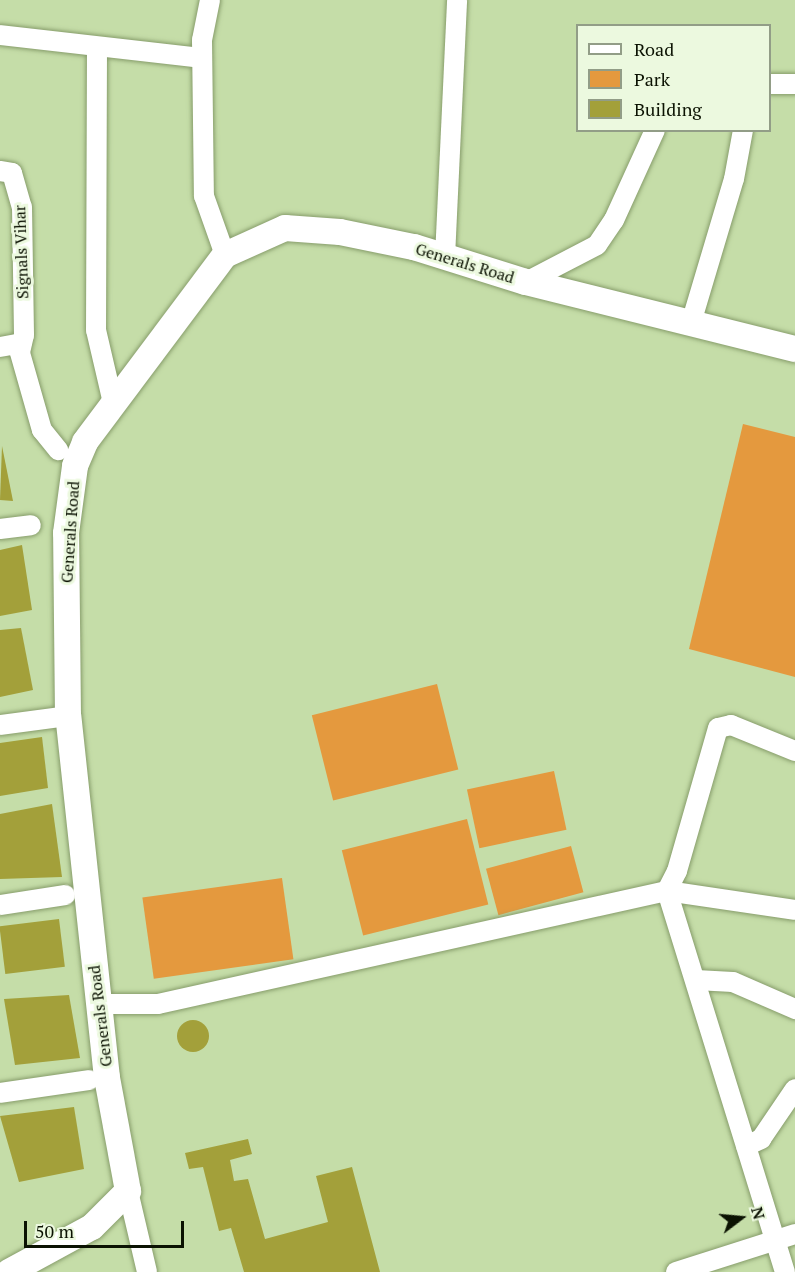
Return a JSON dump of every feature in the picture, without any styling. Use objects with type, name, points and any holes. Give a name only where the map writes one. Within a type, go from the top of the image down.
[{"type":"street","points":[[210,0],[202,58],[204,196],[225,255]]},
{"type":"street","points":[[445,257],[456,0]]},
{"type":"street","points":[[0,35],[202,58]]},
{"type":"street","points":[[97,47],[96,330],[113,403]]},
{"type":"street","points":[[771,84],[795,84]]},
{"type":"street","points":[[526,282],[597,245],[614,220],[655,132]]},
{"type":"street","points":[[691,323],[734,179],[743,132]]},
{"type":"street","name":"Signals Vihar","points":[[0,171],[12,173],[22,207],[22,344],[20,353],[42,430],[58,450]]},
{"type":"street","name":"Generals Road","points":[[128,1191],[107,1078],[68,716],[65,609],[69,503],[75,466],[85,442],[225,255],[285,228],[340,232],[445,257],[526,282],[795,349]]},
{"type":"street","points":[[0,347],[22,344]]},
{"type":"street","points":[[0,530],[31,525]]},
{"type":"street","points":[[0,725],[68,716]]},
{"type":"street","points":[[785,1272],[667,891],[676,871],[718,728],[731,725],[795,751]]},
{"type":"street","points":[[98,1004],[158,1004],[667,891],[795,910]]},
{"type":"street","points":[[0,905],[65,895]]},
{"type":"street","points":[[696,980],[733,982],[795,1009]]},
{"type":"street","points":[[0,1093],[89,1080]]},
{"type":"street","points":[[746,1146],[762,1139],[795,1089]]},
{"type":"street","points":[[9,1272],[92,1227],[128,1191]]},
{"type":"street","points":[[128,1191],[147,1272]]},
{"type":"street","points":[[676,1272],[795,1234]]},
{"type":"green space","points":[[743,424],[795,437],[795,677],[689,649]]},
{"type":"green space","points":[[437,684],[458,769],[333,801],[312,715]]},
{"type":"green space","points":[[554,771],[566,830],[479,848],[467,790]]},
{"type":"green space","points":[[467,819],[488,904],[363,936],[342,850]]},
{"type":"green space","points":[[571,846],[583,892],[498,915],[486,869]]},
{"type":"green space","points":[[282,878],[293,959],[154,979],[142,898]]},
{"type":"building","points":[[2,446],[13,501],[0,500]]},
{"type":"building","points":[[22,545],[32,610],[0,616],[0,550]]},
{"type":"building","points":[[21,628],[33,690],[0,697],[0,630]]},
{"type":"building","points":[[42,737],[48,788],[0,796],[0,743]]},
{"type":"building","points":[[52,804],[62,877],[0,879],[0,814]]},
{"type":"building","points":[[59,919],[65,967],[5,974],[0,926]]},
{"type":"building","points":[[69,995],[80,1058],[15,1065],[4,999]]},
{"type":"building","points":[[193,1020],[204,1025],[209,1036],[204,1047],[193,1052],[182,1047],[177,1036],[182,1025]]},
{"type":"building","points":[[74,1107],[84,1169],[19,1182],[0,1116]]},
{"type":"building","points":[[248,1139],[252,1154],[230,1160],[234,1181],[248,1179],[265,1239],[328,1222],[316,1176],[352,1167],[380,1272],[244,1272],[231,1228],[219,1231],[203,1167],[189,1169],[185,1153]]}]
